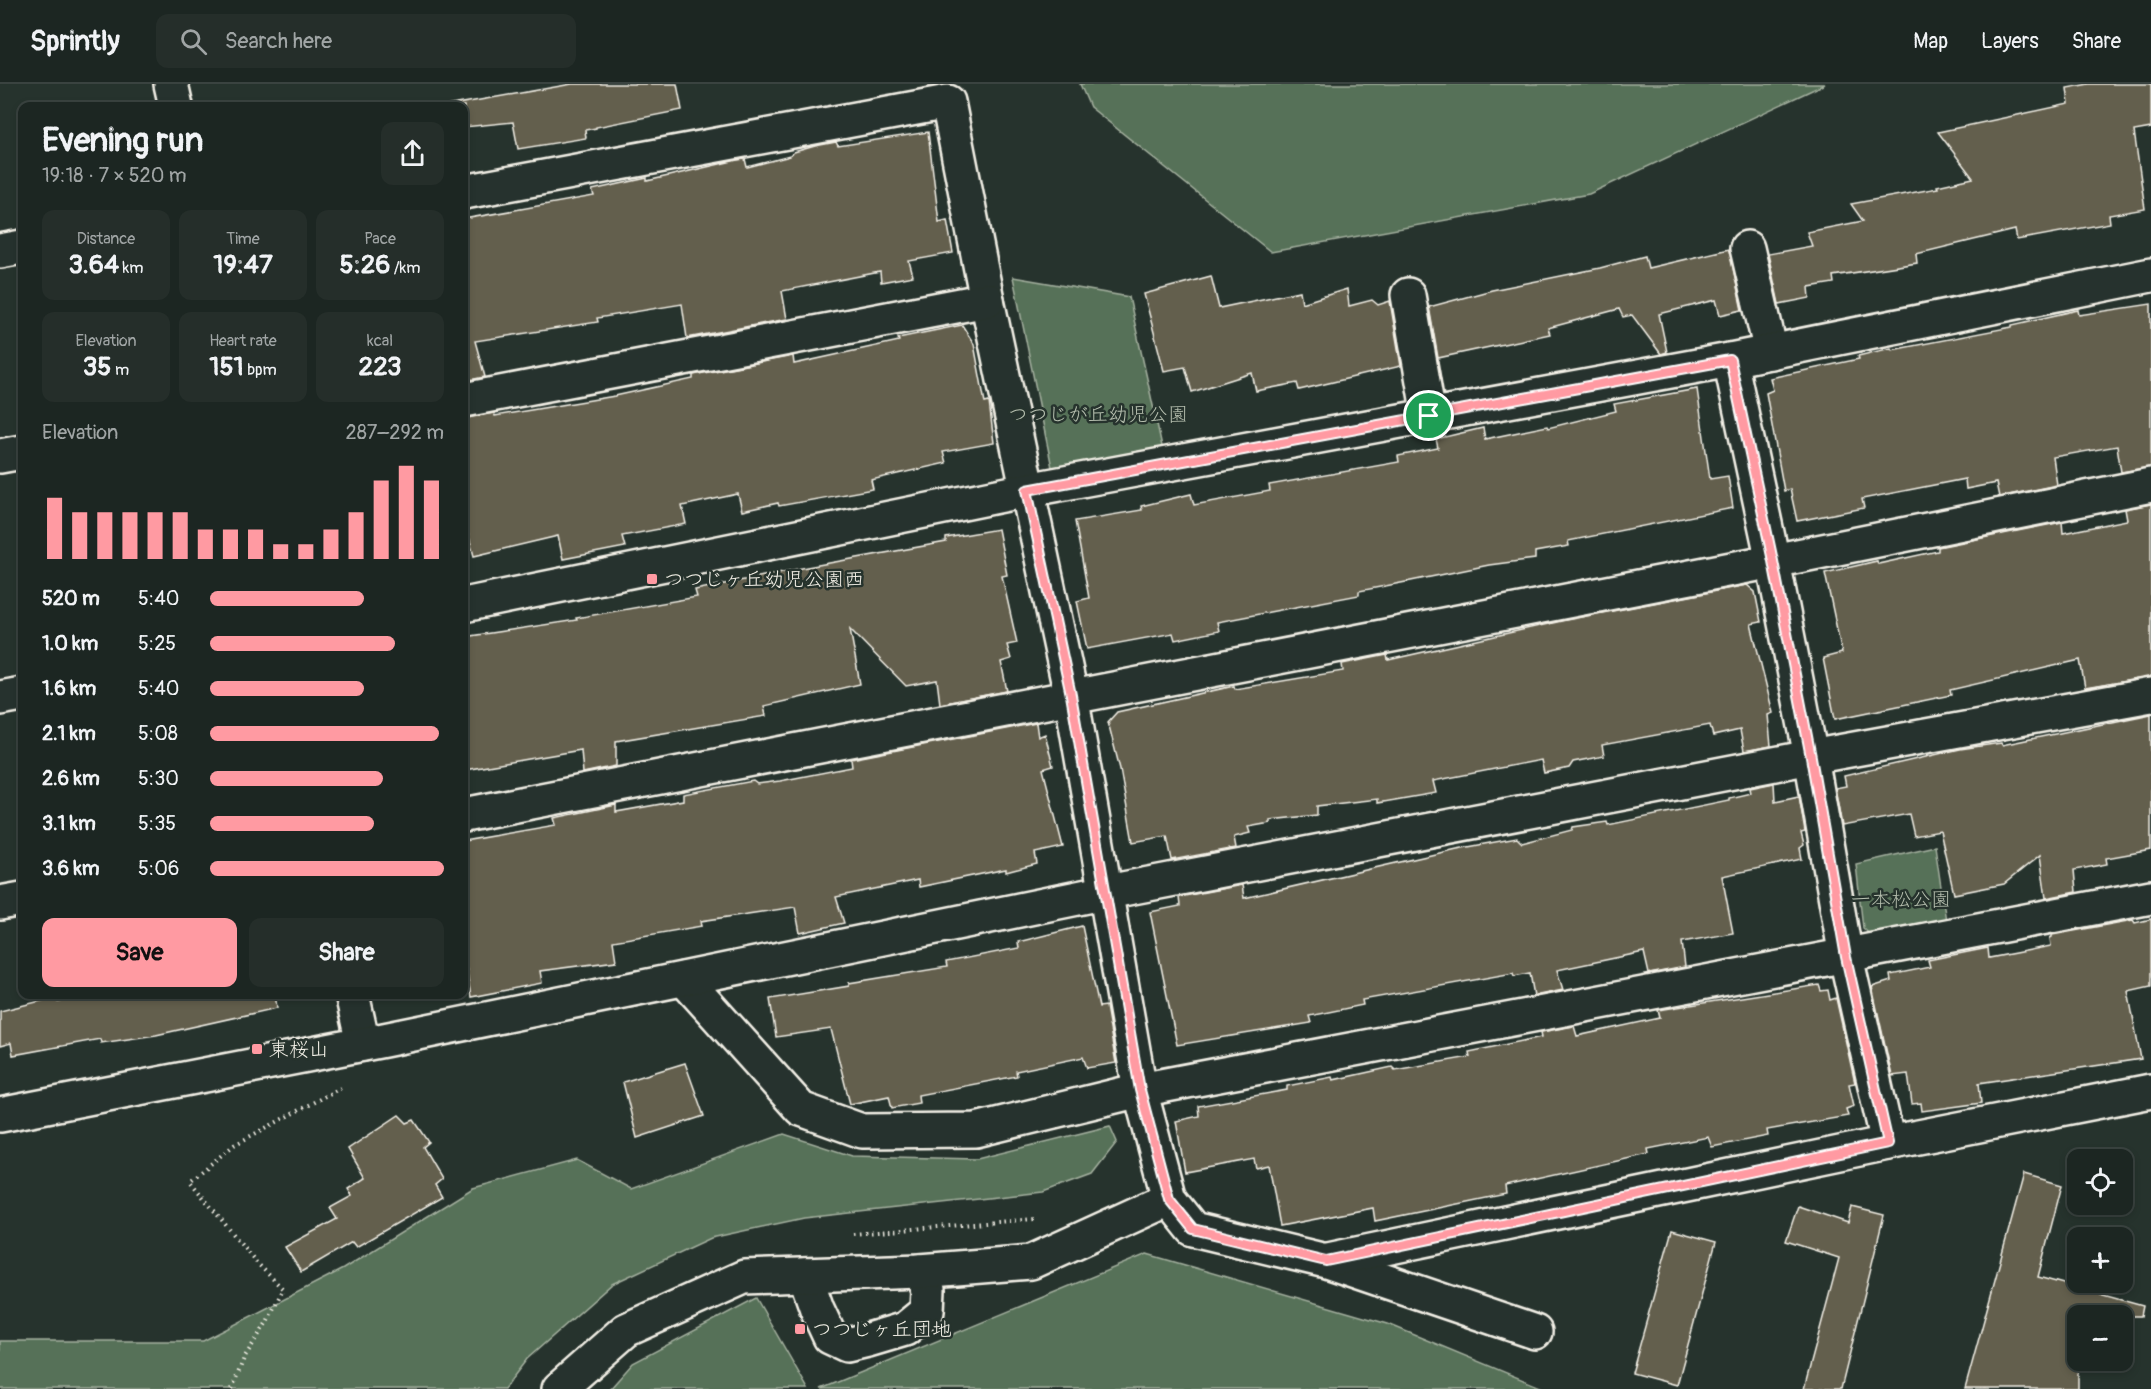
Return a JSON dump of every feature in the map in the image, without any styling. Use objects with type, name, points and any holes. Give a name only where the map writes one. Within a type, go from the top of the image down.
[{"type":"street","points":[[171,84],[175,102]]},
{"type":"street","points":[[468,191],[948,102],[987,300],[1071,695],[1140,1090],[1169,1199],[1193,1229],[1326,1261],[1535,1332]]},
{"type":"street","points":[[0,252],[18,248]]},
{"type":"street","points":[[1747,248],[1772,352]]},
{"type":"street","points":[[468,604],[1027,490],[1772,352],[2151,274]]},
{"type":"street","points":[[1408,295],[1429,416]]},
{"type":"street","points":[[468,399],[987,300]]},
{"type":"street","points":[[1730,360],[1773,561],[1811,757],[1846,957],[1888,1143]]},
{"type":"street","points":[[0,456],[18,453]]},
{"type":"street","points":[[468,814],[1071,695],[1773,561],[2151,485]]},
{"type":"street","points":[[0,699],[18,695]]},
{"type":"street","points":[[0,1115],[363,1044],[1107,892],[1811,757],[2151,695]]},
{"type":"street","points":[[684,979],[801,1109],[861,1131],[976,1130],[1140,1090],[2151,897]]},
{"type":"street","points":[[0,903],[18,900]]},
{"type":"street","points":[[353,999],[363,1044]]},
{"type":"street","points":[[1326,1261],[1888,1143],[2151,1091]]},
{"type":"street","points":[[559,1389],[626,1330],[744,1277],[920,1271],[1031,1262],[1169,1199]]},
{"type":"street","points":[[806,1275],[817,1309],[830,1337],[848,1345],[905,1329],[927,1311],[928,1290],[920,1271]]},
{"type":"path","points":[[232,1389],[244,1358],[267,1322],[283,1289],[256,1262],[190,1181],[234,1145],[345,1086]]},
{"type":"green space","points":[[1080,84],[1825,84],[1589,194],[1271,252],[1090,107]]},
{"type":"green space","name":"つつじが丘幼児公園","points":[[1013,277],[1129,297],[1165,460],[1055,482]]},
{"type":"green space","name":"一本松公園","points":[[1935,846],[1948,935],[1883,947],[1863,928],[1856,864]]},
{"type":"green space","points":[[1110,1126],[1117,1142],[1092,1174],[1043,1192],[804,1218],[711,1238],[612,1284],[527,1359],[504,1389],[0,1389],[0,1341],[203,1341],[343,1269],[473,1188],[577,1160],[631,1189],[784,1134],[852,1156],[977,1159]]},
{"type":"green space","points":[[1147,1254],[1388,1324],[1545,1389],[821,1389]]},
{"type":"green space","points":[[756,1298],[808,1389],[610,1389],[633,1363]]},
{"type":"building","points":[[572,84],[677,84],[682,110],[585,130],[586,138],[518,149],[513,122],[468,127],[468,102]]},
{"type":"building","points":[[2089,84],[2151,84],[2151,128],[2134,131],[2145,209],[2109,215],[2110,223],[2017,240],[2015,230],[1916,254],[1917,263],[1833,276],[1834,283],[1809,287],[1810,298],[1779,304],[1768,254],[1812,246],[1807,232],[1863,221],[1851,204],[1938,188],[1937,186],[1973,178],[1938,132],[2069,104],[2067,88]]},
{"type":"building","points":[[928,132],[939,222],[947,220],[953,253],[909,261],[913,276],[881,282],[880,272],[782,291],[787,319],[687,338],[682,304],[597,318],[598,322],[475,341],[485,377],[468,380],[468,218],[594,196],[592,190],[647,178],[647,181],[737,160],[745,159],[747,167],[790,156],[794,152],[815,146],[836,142],[838,146]]},
{"type":"building","points":[[1729,249],[1742,310],[1720,315],[1716,300],[1659,314],[1667,352],[1661,354],[1632,315],[1623,317],[1619,309],[1548,328],[1550,334],[1438,358],[1429,307],[1492,290],[1600,268],[1645,256],[1648,268]]},
{"type":"building","points":[[1211,276],[1219,308],[1300,291],[1302,303],[1347,289],[1349,306],[1372,300],[1378,305],[1390,301],[1401,366],[1299,390],[1297,383],[1256,391],[1252,373],[1192,392],[1185,367],[1164,371],[1144,294]]},
{"type":"building","points":[[2151,304],[2151,467],[2121,472],[2117,446],[2053,457],[2057,485],[1999,497],[1996,483],[1966,489],[1965,479],[1862,499],[1864,508],[1797,521],[1790,489],[1784,491],[1766,393],[1773,390],[1770,378],[1859,359],[1858,356],[1891,348],[1892,350],[2012,327],[2012,325],[2078,310],[2079,315]]},
{"type":"building","points":[[962,325],[974,344],[985,403],[989,402],[994,443],[943,452],[946,463],[871,480],[873,489],[779,506],[778,503],[742,511],[738,494],[682,506],[686,524],[622,536],[625,547],[563,559],[558,536],[474,556],[468,533],[468,417],[494,413],[495,416],[615,396],[693,379],[693,375],[793,356],[794,364],[899,341],[898,338]]},
{"type":"building","points":[[1697,389],[1710,479],[1728,476],[1733,508],[1568,541],[1569,546],[1535,552],[1535,559],[1489,565],[1359,591],[1359,595],[1217,622],[1219,631],[1175,640],[1173,633],[1087,649],[1077,601],[1089,598],[1075,521],[1142,510],[1141,506],[1191,494],[1194,505],[1270,491],[1269,485],[1399,462],[1398,456],[1438,448],[1436,439],[1483,428],[1485,439],[1547,426],[1548,428],[1616,411],[1614,404]]},
{"type":"building","points":[[2151,504],[2151,677],[2085,688],[2080,660],[1950,690],[1951,695],[1835,719],[1823,658],[1842,653],[1825,573],[1877,561],[1878,564],[1938,551],[1938,547],[2062,522],[2063,533],[2127,520],[2125,509]]},
{"type":"building","points":[[998,529],[1007,575],[1002,576],[1017,643],[1007,645],[1011,659],[1001,662],[1007,691],[940,704],[937,680],[906,686],[850,629],[860,684],[764,706],[766,716],[616,741],[616,766],[583,773],[581,750],[468,769],[468,636],[577,620],[576,618],[697,597],[695,590],[946,542],[946,538]]},
{"type":"building","points":[[1747,585],[1755,592],[1761,622],[1751,624],[1773,713],[1768,715],[1771,746],[1744,751],[1740,730],[1713,736],[1710,725],[1602,745],[1604,756],[1573,762],[1569,768],[1544,773],[1541,760],[1433,781],[1436,793],[1377,803],[1377,799],[1317,806],[1317,815],[1270,820],[1270,823],[1248,827],[1250,833],[1234,837],[1236,848],[1172,860],[1167,836],[1133,842],[1120,769],[1108,722],[1117,712],[1234,686],[1235,689],[1343,671],[1342,664],[1387,655],[1388,660],[1566,620]]},
{"type":"building","points":[[2151,714],[2151,850],[2106,858],[2107,864],[2074,870],[2076,892],[2046,898],[2040,855],[2004,884],[1954,894],[1940,831],[1914,836],[1909,814],[1842,826],[1835,788],[1846,786],[1844,776],[1960,749],[2001,743],[2002,745]]},
{"type":"building","points":[[1036,723],[1038,737],[1045,734],[1053,766],[1043,769],[1063,847],[1035,853],[1037,864],[1006,872],[1006,869],[919,887],[918,880],[836,897],[844,923],[800,933],[795,907],[701,921],[702,926],[613,941],[616,961],[540,971],[542,983],[471,997],[468,979],[468,840],[556,825],[554,818],[616,805],[616,812],[683,800],[683,794],[753,781],[757,784],[780,781],[852,767],[851,759]]},
{"type":"building","points":[[1774,783],[1775,801],[1799,796],[1805,832],[1801,833],[1804,845],[1800,848],[1802,859],[1722,876],[1733,933],[1682,942],[1685,967],[1649,974],[1644,952],[1557,970],[1563,990],[1534,996],[1530,973],[1514,976],[1513,973],[1362,1000],[1363,1005],[1309,1016],[1311,1023],[1177,1045],[1150,912],[1180,906],[1179,897],[1242,885],[1244,898],[1457,849],[1517,838],[1522,843],[1572,830],[1573,827],[1607,822],[1608,825],[1729,800],[1729,798],[1751,793],[1750,788]]},
{"type":"building","points":[[2151,919],[2151,986],[2128,991],[2141,1059],[1979,1083],[1981,1103],[1922,1111],[1921,1103],[1912,1104],[1908,1074],[1892,1076],[1872,987],[1891,981],[1890,975],[1930,967],[1928,960],[1988,948],[1989,958],[2051,946],[2052,935],[2133,920],[2135,923]]},
{"type":"building","points":[[1082,926],[1099,1007],[1106,1006],[1116,1063],[1087,1068],[1083,1057],[1016,1071],[1017,1076],[918,1095],[919,1103],[892,1108],[889,1096],[850,1104],[831,1029],[776,1037],[770,999],[947,967],[946,962],[1019,948],[1018,942]]},
{"type":"building","points":[[1819,985],[1821,991],[1828,990],[1830,1000],[1836,998],[1855,1083],[1849,1084],[1854,1106],[1846,1109],[1848,1116],[1767,1130],[1768,1136],[1712,1147],[1708,1137],[1648,1149],[1649,1154],[1505,1186],[1506,1194],[1375,1221],[1373,1208],[1280,1226],[1269,1165],[1256,1168],[1254,1159],[1185,1172],[1176,1121],[1199,1116],[1198,1106],[1287,1090],[1287,1086],[1332,1077],[1333,1080],[1392,1067],[1395,1070],[1470,1057],[1469,1052],[1542,1037],[1541,1032],[1574,1026],[1577,1036],[1660,1018],[1658,1010]]},
{"type":"building","points":[[49,999],[57,999],[58,1002],[73,999],[276,999],[277,1008],[156,1035],[101,1043],[100,1039],[13,1055],[11,1043],[0,1046],[0,1011]]},
{"type":"building","points":[[685,1063],[704,1116],[637,1138],[623,1082]]},
{"type":"building","points":[[399,1115],[407,1123],[414,1120],[429,1142],[423,1147],[442,1179],[435,1185],[442,1197],[356,1247],[352,1242],[301,1272],[285,1247],[337,1219],[330,1208],[352,1196],[348,1189],[365,1178],[348,1149]]},
{"type":"building","points":[[2024,1174],[2062,1185],[2038,1277],[2067,1285],[2067,1293],[2096,1293],[2143,1306],[2141,1316],[2133,1316],[2133,1305],[2067,1305],[2067,1371],[2078,1371],[2078,1389],[1965,1389]]},
{"type":"building","points":[[1798,1206],[1848,1223],[1852,1207],[1884,1215],[1841,1389],[1804,1389],[1839,1258],[1786,1241]]},
{"type":"building","points":[[1672,1230],[1716,1242],[1677,1385],[1632,1373]]},
{"type":"place","name":"つつじヶ丘幼児公園西","points":[[652,579]]},
{"type":"place","name":"東桜山","points":[[257,1049]]},
{"type":"place","name":"つつじヶ丘団地","points":[[800,1329]]},
{"type":"route","points":[[1730,360],[1773,561],[1811,757],[1846,957],[1888,1143],[1326,1261],[1193,1229],[1169,1199],[1140,1090],[1071,695],[1027,490],[1429,416],[1730,360]]}]
